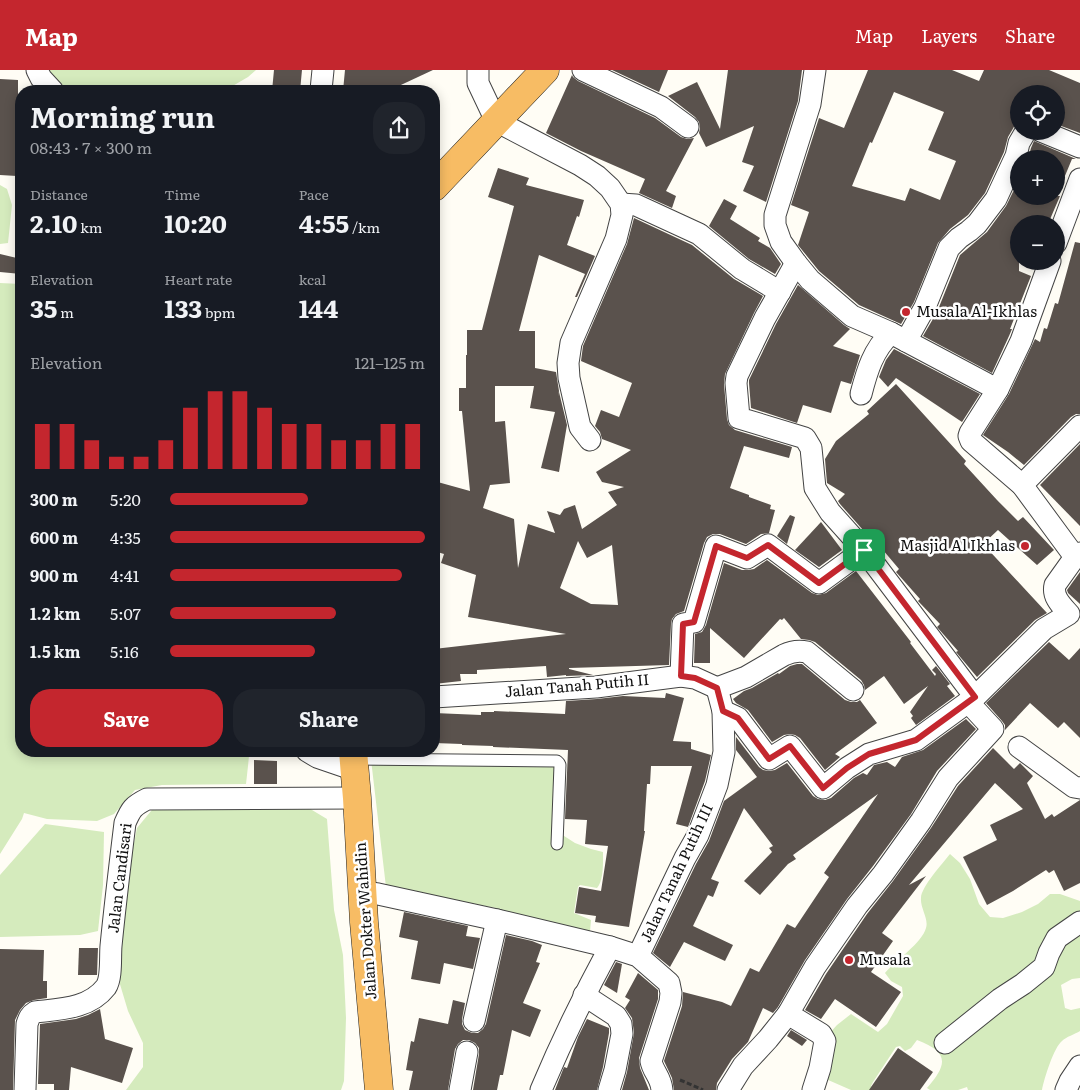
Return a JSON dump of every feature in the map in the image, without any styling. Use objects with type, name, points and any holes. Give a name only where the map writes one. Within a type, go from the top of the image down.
[{"type":"highway","points":[[440,181],[538,78]]},
{"type":"highway","name":"Jalan Dokter Wahidin","points":[[354,760],[379,1090]]},
{"type":"street","points":[[37,70],[40,78],[47,85]]},
{"type":"street","points":[[322,85],[323,70]]},
{"type":"street","points":[[478,70],[478,82],[496,121],[580,165],[597,176],[610,188],[621,204],[622,215],[616,239],[571,343],[569,371],[571,391],[580,427],[590,440]]},
{"type":"street","points":[[583,70],[661,107],[688,127]]},
{"type":"street","points":[[815,70],[810,104],[775,215],[775,225],[781,242],[810,280],[852,316],[899,337],[998,389]]},
{"type":"street","points":[[861,394],[868,367],[883,341],[899,337],[925,307],[949,248],[977,224],[996,199],[1016,156],[1021,140]]},
{"type":"street","points":[[1063,140],[1080,147]]},
{"type":"street","points":[[1065,224],[1076,201],[1080,179]]},
{"type":"street","points":[[621,204],[636,205],[699,234],[742,269],[780,292]]},
{"type":"street","points":[[728,1090],[744,1066],[788,1014],[815,967],[857,906],[883,874],[921,821],[948,778],[993,729],[864,550],[830,512],[814,488],[811,448],[805,438],[741,419],[738,415],[736,379],[765,318],[796,263]]},
{"type":"street","points":[[723,711],[738,718],[769,759],[790,746],[823,788],[847,768],[869,754],[916,740],[972,699],[1044,629],[1069,614],[1057,599],[1054,590],[1055,585],[1078,555],[1022,485],[970,439],[970,433],[998,389],[1021,341],[1047,270]]},
{"type":"street","points":[[1022,485],[1080,426]]},
{"type":"street","points":[[681,676],[683,624],[694,622],[716,546],[747,558],[768,545],[819,583],[864,550]]},
{"type":"street","points":[[717,688],[746,677],[784,655],[799,650],[807,652],[852,690]]},
{"type":"street","name":"Jalan Tanah Putih II","points":[[440,697],[596,687],[681,676],[695,678],[717,688]]},
{"type":"street","name":"Jalan Tanah Putih III","points":[[363,892],[497,920],[610,947],[638,956],[698,835],[717,786],[724,752],[723,711],[717,688]]},
{"type":"street","points":[[1019,747],[1077,787]]},
{"type":"street","points":[[317,757],[354,760]]},
{"type":"street","name":"Jalan Candisari","points":[[25,1090],[27,1024],[31,1014],[72,1008],[83,1004],[100,994],[107,986],[125,823],[129,813],[136,805],[147,799],[357,798]]},
{"type":"street","points":[[474,1021],[497,920]]},
{"type":"street","points":[[945,1043],[1044,967],[1049,953],[1058,938],[1080,922]]},
{"type":"street","points":[[541,1090],[584,994],[610,947]]},
{"type":"street","points":[[638,956],[668,983],[671,992],[670,1002],[651,1061],[659,1080]]},
{"type":"street","points":[[584,994],[616,1016],[621,1024],[622,1034],[609,1090]]},
{"type":"street","points":[[788,1014],[821,1034],[825,1041],[820,1068],[813,1090]]},
{"type":"street","points":[[460,1090],[468,1052]]},
{"type":"street","points":[[1066,1090],[1080,1066]]},
{"type":"lane","points":[[354,760],[559,762],[557,844]]},
{"type":"green space","points":[[42,70],[256,70],[234,85],[62,85]]},
{"type":"green space","points":[[0,185],[7,189],[12,205],[8,243],[0,244]]},
{"type":"green space","points":[[0,283],[15,284],[15,757],[249,757],[246,784],[162,785],[135,790],[114,814],[97,821],[47,819],[24,813],[0,854]]},
{"type":"green space","points":[[371,757],[436,757],[559,763],[561,834],[575,843],[603,852],[602,876],[597,888],[580,885],[578,887],[574,913],[591,920],[590,932],[506,914],[496,908],[386,887]]},
{"type":"green space","points":[[302,804],[327,819],[334,910],[343,955],[346,1018],[344,1081],[341,1090],[126,1090],[143,1067],[143,1043],[128,1011],[119,981],[129,868],[137,828],[156,805]]},
{"type":"green space","points":[[45,824],[104,832],[103,885],[98,931],[80,935],[0,937],[0,875]]},
{"type":"green space","points":[[950,854],[960,863],[970,879],[979,904],[990,917],[1003,918],[1022,912],[1038,904],[1050,894],[1060,894],[1080,901],[1080,978],[1072,979],[1061,985],[1065,1008],[1071,1010],[1080,1008],[1080,1031],[1059,1044],[1050,1064],[1042,1090],[968,1090],[967,1087],[958,1090],[930,1090],[927,1088],[939,1072],[942,1060],[940,1054],[935,1049],[917,1040],[911,1048],[905,1051],[900,1046],[896,1047],[871,1086],[876,1090],[851,1090],[819,1076],[827,1036],[851,1014],[878,1032],[887,1024],[903,996],[902,987],[891,981],[885,973],[924,934],[927,925],[921,902],[922,893],[928,882]]},
{"type":"building","points":[[274,70],[302,70],[301,85],[273,85]]},
{"type":"building","points":[[345,70],[433,70],[401,85],[344,85]]},
{"type":"building","points":[[612,70],[668,70],[659,92]]},
{"type":"building","points":[[728,70],[802,70],[798,101],[766,202],[743,191],[754,166],[742,162],[754,126],[706,147],[699,133],[699,122],[668,96],[697,82],[720,129]]},
{"type":"building","points":[[868,70],[952,70],[979,81],[984,70],[1049,70],[1080,83],[1080,133],[1065,127],[1065,85],[1010,85],[1010,134],[1004,152],[985,193],[968,215],[950,229],[938,243],[914,302],[901,324],[859,305],[819,271],[798,245],[809,212],[791,205],[819,118],[844,128]],"holes":[[[894,92],[944,112],[928,150],[956,161],[940,200],[910,188],[905,201],[852,186],[870,142],[872,143]]]},
{"type":"building","points":[[572,75],[578,81],[655,118],[681,137],[687,139],[694,138],[666,191],[676,196],[672,208],[639,193],[645,179],[581,151],[546,133]]},
{"type":"building","points":[[0,79],[18,80],[18,85],[15,85],[15,176],[0,175]]},
{"type":"building","points":[[1034,141],[1055,150],[1030,150]]},
{"type":"building","points":[[1065,154],[1076,159],[1072,159],[1065,176]]},
{"type":"building","points":[[498,168],[529,178],[526,185],[584,200],[567,245],[595,256],[577,297],[575,297],[585,274],[539,255],[519,331],[535,331],[535,368],[556,372],[558,397],[559,392],[567,425],[559,472],[541,468],[555,412],[530,408],[534,386],[495,386],[495,422],[505,421],[510,483],[490,485],[483,508],[514,519],[518,568],[528,524],[555,533],[547,511],[560,515],[564,509],[575,505],[582,529],[617,505],[608,492],[624,487],[602,482],[596,472],[631,450],[602,439],[600,432],[595,426],[601,410],[619,417],[632,383],[581,361],[583,346],[627,244],[634,218],[692,245],[734,279],[763,296],[725,374],[727,419],[729,425],[735,430],[792,447],[789,458],[744,446],[730,488],[771,505],[770,509],[775,510],[769,533],[761,534],[746,544],[720,534],[713,534],[707,537],[684,611],[676,614],[672,619],[669,665],[569,668],[593,675],[547,677],[546,666],[477,670],[477,674],[460,674],[461,681],[440,683],[440,648],[566,634],[468,617],[476,575],[441,563],[444,554],[440,553],[440,483],[470,491],[462,411],[459,411],[459,388],[466,388],[467,330],[482,330],[514,206],[488,197]],"holes":[[[578,541],[587,558],[612,545],[618,605],[591,604],[560,588]]]},
{"type":"building","points":[[1010,198],[1010,205],[1056,205],[1052,215],[1010,215],[1010,270],[1019,270],[1031,276],[1010,329],[1012,329],[992,373],[923,336],[937,312],[960,255],[987,232]]},
{"type":"building","points":[[724,199],[737,206],[730,219],[760,238],[758,241],[770,248],[781,264],[775,274],[749,259],[709,226]]},
{"type":"building","points":[[1075,242],[1080,243],[1080,414],[1071,417],[1024,465],[983,435],[1009,394],[1035,339],[1040,342],[1044,328],[1047,329],[1055,303],[1058,304]]},
{"type":"building","points":[[0,254],[15,258],[15,273],[0,272]]},
{"type":"building","points":[[798,285],[850,329],[833,346],[860,355],[851,384],[841,381],[831,413],[803,405],[797,423],[751,408],[749,380],[776,324]]},
{"type":"building","points":[[894,349],[980,394],[962,422],[896,378],[888,387],[879,377],[886,360]]},
{"type":"building","points":[[896,384],[966,461],[964,464],[997,500],[1018,521],[1023,517],[1054,550],[1037,565],[998,530],[983,544],[1047,613],[1035,620],[977,677],[937,627],[940,624],[918,601],[920,599],[896,572],[899,569],[872,537],[871,539],[840,504],[838,501],[845,494],[827,483],[825,459],[836,441],[869,414],[867,411]]},
{"type":"building","points":[[1080,444],[1080,526],[1040,485]]},
{"type":"building","points":[[790,515],[795,517],[787,544],[777,536]]},
{"type":"building","points":[[821,522],[842,550],[819,567],[795,550]]},
{"type":"building","points":[[767,560],[812,593],[818,595],[826,593],[856,571],[935,676],[936,674],[932,670],[936,666],[950,684],[947,686],[955,696],[916,725],[911,718],[913,716],[910,712],[928,686],[904,704],[884,676],[865,690],[861,680],[815,642],[801,639],[784,618],[780,619],[744,658],[710,628],[710,663],[694,663],[695,634],[702,632],[706,625],[724,563],[742,570],[748,570],[754,569]]},
{"type":"building","points":[[1080,572],[1080,604],[1067,590]]},
{"type":"building","points":[[1049,642],[1069,660],[1080,648],[1080,738],[1064,722],[1058,728],[1030,703],[1005,730],[1005,725],[986,703]]},
{"type":"building","points":[[797,664],[802,664],[845,700],[857,702],[860,700],[877,723],[835,754],[840,757],[825,770],[800,738],[795,735],[784,735],[772,742],[748,710],[733,699],[744,691]]},
{"type":"building","points":[[666,693],[684,698],[673,741],[691,742],[691,749],[711,755],[705,781],[688,827],[676,824],[692,766],[651,766],[650,784],[647,784],[645,831],[629,927],[595,922],[596,916],[575,913],[579,887],[601,891],[608,846],[585,844],[587,820],[565,819],[568,750],[440,743],[440,713],[481,715],[481,712],[494,711],[565,714],[566,701],[623,696],[665,698]]},
{"type":"building","points":[[966,719],[976,729],[937,771],[911,814],[847,899],[805,960],[778,1007],[773,1013],[763,1008],[748,1042],[732,1059],[717,1083],[716,1090],[674,1090],[672,1078],[664,1061],[682,1006],[683,992],[731,1006],[750,968],[759,972],[787,924],[795,928],[829,877],[824,873],[878,794],[793,855],[796,859],[788,864],[760,895],[744,881],[772,852],[769,848],[773,846],[744,808],[711,879],[719,882],[713,897],[708,895],[693,926],[733,945],[725,961],[684,942],[670,967],[653,953],[709,841],[724,801],[757,777],[736,750],[736,737],[763,770],[775,770],[787,763],[813,796],[825,800],[831,798],[854,778],[863,773],[867,775],[874,765],[887,762],[895,767],[902,757],[923,750]]},
{"type":"building","points":[[993,748],[1014,769],[1020,763],[1033,776],[1027,783],[1045,819],[1052,814],[1054,817],[1080,800],[1080,883],[1064,891],[1054,870],[1049,873],[1046,870],[987,905],[963,857],[997,840],[990,825],[1023,809],[995,783],[909,885],[926,876],[882,933],[893,941],[871,972],[901,992],[876,1027],[835,999],[821,1019],[805,1010],[826,974],[867,914],[931,828],[958,786]]},
{"type":"building","points":[[254,760],[277,761],[277,784],[254,784]]},
{"type":"building","points":[[404,912],[468,926],[466,936],[480,938],[473,969],[444,963],[440,984],[411,979],[418,941],[399,937]]},
{"type":"building","points":[[506,935],[542,945],[536,962],[540,963],[523,1003],[541,1010],[530,1037],[512,1030],[503,1075],[500,1075],[497,1090],[473,1090],[479,1048],[469,1040],[463,1040],[455,1049],[448,1090],[409,1090],[413,1071],[406,1070],[411,1041],[414,1042],[419,1018],[448,1024],[453,1000],[465,1003],[462,1024],[465,1030],[478,1033],[483,1029],[486,1024]]},
{"type":"building","points":[[79,948],[98,948],[97,975],[78,975]]},
{"type":"building","points":[[0,949],[44,950],[43,981],[47,981],[47,998],[26,1003],[15,1020],[13,1090],[0,1090]]},
{"type":"building","points":[[616,962],[622,964],[617,993],[604,985]]},
{"type":"building","points":[[638,973],[658,990],[658,999],[639,1058],[640,1068],[649,1090],[622,1090],[634,1033],[632,1018],[625,1008],[630,1000],[625,997]]},
{"type":"building","points":[[100,1009],[105,1039],[133,1048],[122,1083],[71,1067],[69,1090],[54,1090],[54,1084],[38,1084],[40,1024],[76,1019]]},
{"type":"building","points":[[587,1019],[609,1028],[603,1067],[597,1090],[555,1090],[564,1067],[567,1068],[578,1037]]},
{"type":"building","points":[[791,1030],[807,1040],[802,1046],[787,1036]]},
{"type":"building","points":[[898,1048],[933,1072],[920,1090],[869,1090]]},
{"type":"place","name":"Musala Al-Ikhlas","points":[[906,312]]},
{"type":"place","name":"Masjid Al Ikhlas","points":[[1025,546]]},
{"type":"place","name":"Musala","points":[[849,960]]},
{"type":"route","points":[[768,545],[819,583],[864,550],[975,697],[916,740],[869,754],[847,768],[823,788],[790,746],[769,759],[738,718],[723,711],[717,688],[695,678],[681,676],[683,624],[694,622],[716,546],[747,558],[768,545]]}]
